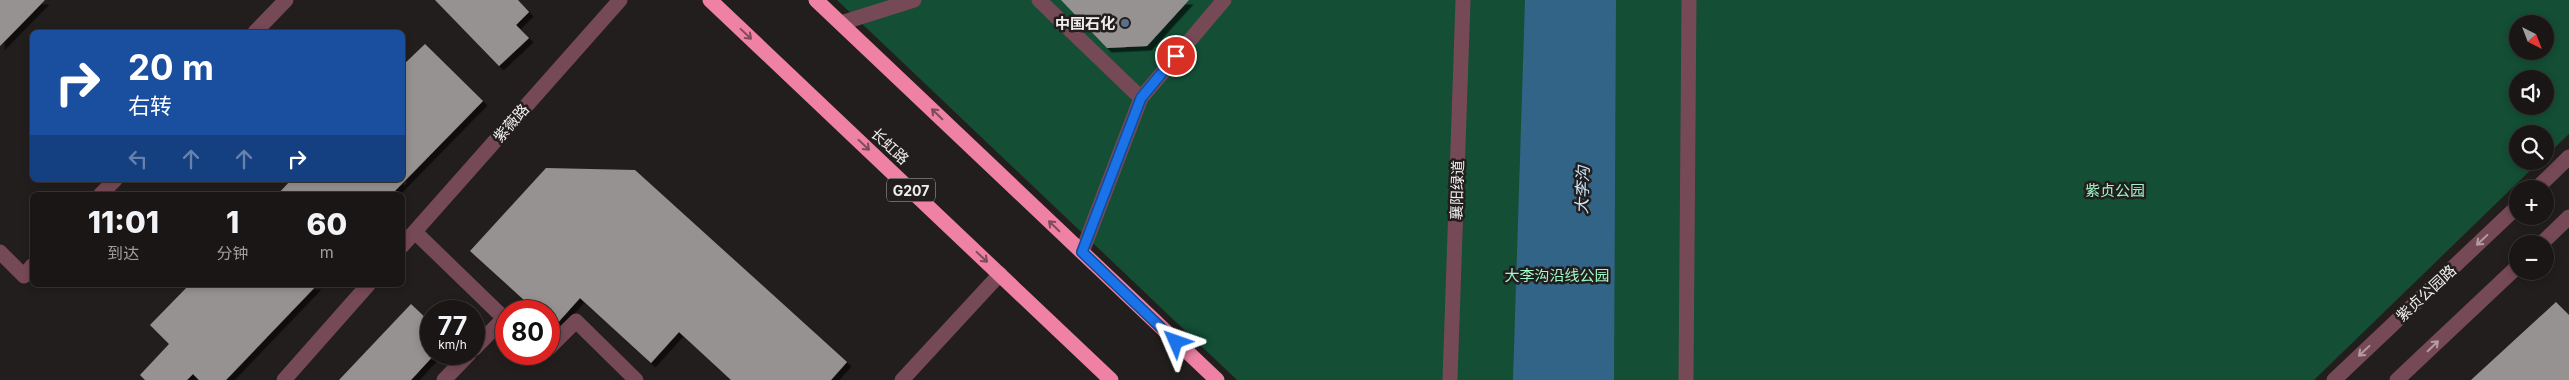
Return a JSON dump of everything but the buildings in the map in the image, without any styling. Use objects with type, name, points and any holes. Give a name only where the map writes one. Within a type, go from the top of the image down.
[{"type":"highway","name":"长虹路","points":[[710,0],[1111,380]]},
{"type":"highway","points":[[816,0],[1217,380]]},
{"type":"street","points":[[257,30],[286,0]]},
{"type":"street","name":"紫薇路","points":[[405,243],[620,0]]},
{"type":"street","points":[[841,23],[914,0]]},
{"type":"street","points":[[1039,0],[1141,98]]},
{"type":"street","points":[[1082,252],[1141,98],[1224,0]]},
{"type":"street","name":"襄阳绿道","points":[[1450,380],[1463,0]]},
{"type":"street","points":[[1686,380],[1689,0]]},
{"type":"street","points":[[2545,180],[2569,157]]},
{"type":"street","points":[[103,192],[113,182]]},
{"type":"street","name":"紫贞公园路","points":[[2334,380],[2509,215]]},
{"type":"street","points":[[2550,235],[2569,217]]},
{"type":"street","points":[[415,232],[495,309]]},
{"type":"street","points":[[0,252],[24,276],[30,268]]},
{"type":"street","points":[[902,380],[1000,274]]},
{"type":"street","points":[[2398,380],[2509,275]]},
{"type":"street","points":[[284,380],[366,287]]},
{"type":"street","points":[[560,337],[576,321],[636,380]]},
{"type":"street","points":[[485,338],[495,329]]},
{"type":"street","points":[[444,380],[458,365]]},
{"type":"green space","points":[[837,0],[2569,0],[2569,134],[2554,148],[2554,125],[2509,125],[2509,170],[2531,170],[2520,180],[2509,180],[2509,191],[2314,380],[1237,380]]},
{"type":"water","name":"大李沟","points":[[1525,0],[1616,0],[1614,380],[1513,380]]},
{"type":"place","name":"中国石化","points":[[1125,23]]},
{"type":"route","points":[[1176,56],[1141,98],[1082,252],[1176,342]]},
{"type":"park label","name":"紫贞公园","points":[[2115,190]]},
{"type":"park label","name":"大李沟沿线公园","points":[[1557,275]]}]
